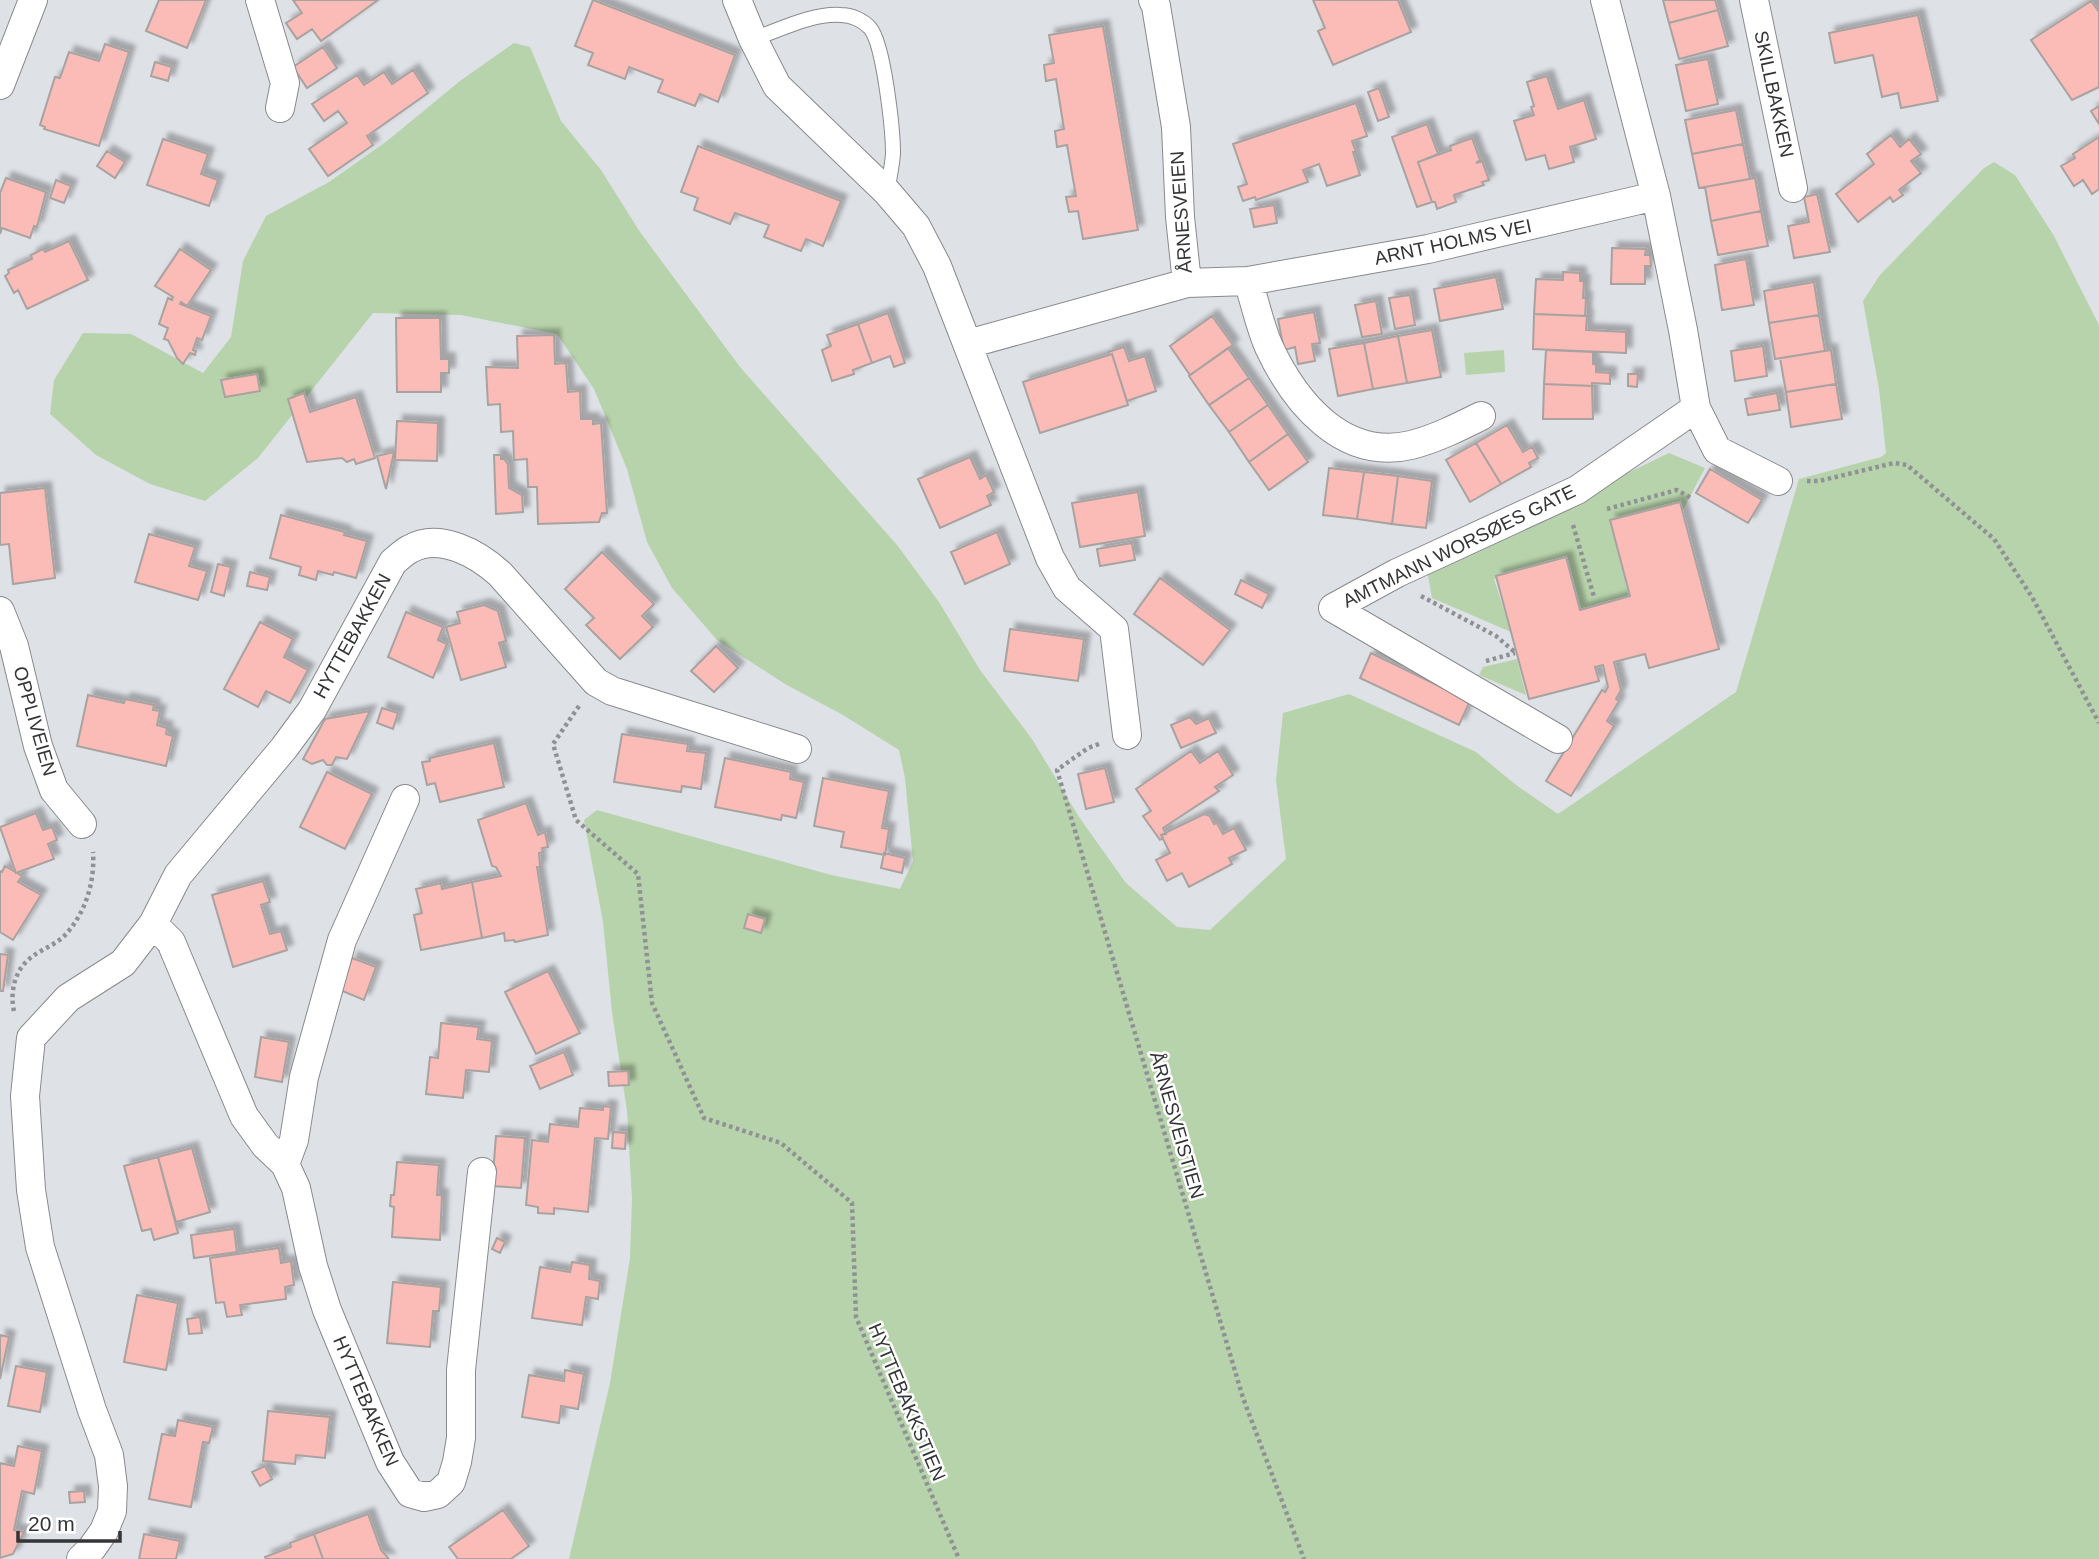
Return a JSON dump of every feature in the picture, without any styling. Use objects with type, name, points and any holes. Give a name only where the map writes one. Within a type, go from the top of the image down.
[{"type":"street","points":[[0,85],[33,0]]},
{"type":"street","points":[[260,0],[285,83],[280,108]]},
{"type":"street","points":[[737,0],[777,86],[887,192],[916,226],[937,266],[1050,558],[1067,588],[1115,629],[1127,735]]},
{"type":"street","name":"ÅRNESVEIEN","points":[[968,344],[1187,283],[1175,127],[1153,0]]},
{"type":"street","points":[[1605,0],[1656,196],[1696,408],[1717,450],[1778,481]]},
{"type":"street","name":"SKILLBAKKEN","points":[[1754,0],[1793,188]]},
{"type":"street","name":"ARNT HOLMS VEI","points":[[1187,283],[1248,281],[1428,249],[1656,196]]},
{"type":"street","points":[[1248,281],[1269,346],[1298,398],[1331,429],[1355,442],[1382,448],[1411,445],[1481,416]]},
{"type":"street","name":"AMTMANN WORSØES GATE","points":[[1558,739],[1333,608],[1397,573],[1577,490],[1696,408]]},
{"type":"street","name":"HYTTEBAKKEN","points":[[31,1038],[68,998],[123,963],[153,924],[178,875],[284,748],[312,710],[393,562],[411,548],[428,543],[446,544],[483,558],[596,682],[612,691],[797,749]]},
{"type":"street","name":"OPPLIVEIEN","points":[[0,611],[14,646],[38,747],[54,790],[82,824]]},
{"type":"street","points":[[285,1164],[294,1140],[304,1077],[342,940],[405,799]]},
{"type":"street","name":"HYTTEBAKKEN","points":[[153,924],[171,942],[244,1116],[265,1145],[285,1164],[296,1188],[313,1266],[327,1310],[372,1419],[401,1480],[410,1493],[424,1497],[438,1494],[451,1482],[457,1462],[461,1438],[461,1370],[482,1172]]},
{"type":"street","points":[[31,1038],[25,1096],[31,1190],[40,1247],[109,1455],[113,1486],[112,1511],[104,1531],[81,1559]]},
{"type":"lane","points":[[753,39],[814,18],[841,15],[858,19],[871,29],[878,48],[889,102],[893,155],[887,192]]},
{"type":"path","points":[[1778,481],[1819,481],[1894,463],[1907,465],[1994,539],[2032,597],[2099,723]]},
{"type":"path","points":[[1597,512],[1676,490],[1693,499]]},
{"type":"path","points":[[1571,519],[1594,597]]},
{"type":"path","points":[[1416,594],[1496,636],[1516,653]]},
{"type":"path","name":"HYTTEBAKKSTIEN","points":[[596,682],[553,744],[576,820],[638,874],[652,1003],[704,1118],[781,1143],[852,1203],[856,1317],[959,1559]]},
{"type":"path","name":"ÅRNESVEISTIEN","points":[[1127,735],[1088,748],[1058,769],[1242,1398],[1304,1559]]},
{"type":"path","points":[[31,1038],[13,1009],[12,993],[17,976],[27,960],[51,947],[67,933],[81,912],[90,890],[94,867],[92,847],[82,824]]},
{"type":"green space","points":[[514,43],[530,47],[561,121],[601,170],[640,232],[740,367],[897,545],[939,602],[980,670],[1032,739],[1079,817],[1126,883],[1177,927],[1210,930],[1286,859],[1276,780],[1283,713],[1349,694],[1476,752],[1516,785],[1558,814],[1736,692],[1799,479],[1881,457],[1886,453],[1879,389],[1863,301],[1880,275],[1984,168],[1994,162],[2015,175],[2054,236],[2099,325],[2099,1559],[569,1559],[610,1383],[630,1258],[632,1199],[627,1111],[612,1012],[603,922],[584,820],[597,810],[831,875],[900,889],[913,861],[905,778],[899,750],[843,715],[785,684],[717,640],[672,588],[647,542],[627,469],[594,389],[557,334],[461,315],[373,313],[258,458],[205,501],[150,484],[96,455],[50,414],[54,380],[83,333],[131,334],[203,373],[231,337],[243,261],[266,216],[329,182]]},
{"type":"green space","points":[[1504,350],[1505,372],[1466,375],[1464,353]]},
{"type":"green space","points":[[1669,453],[1705,468],[1683,510],[1612,529],[1632,608],[1580,621],[1564,562],[1494,579],[1511,632],[1432,598],[1427,570]]},
{"type":"green space","points":[[1517,659],[1526,695],[1479,675],[1483,667]]},
{"type":"building","points":[[159,0],[206,0],[187,48],[146,31]]},
{"type":"building","points":[[293,0],[378,0],[321,41],[312,29],[297,39],[286,23],[302,13]]},
{"type":"building","points":[[593,0],[735,55],[718,102],[700,94],[695,106],[658,92],[663,80],[629,67],[625,79],[588,65],[593,53],[575,46]]},
{"type":"building","points":[[1313,0],[1398,0],[1411,32],[1333,65],[1318,31],[1325,28]]},
{"type":"building","points":[[1663,0],[1715,0],[1718,10],[1669,23]]},
{"type":"building","points":[[2091,1],[2099,12],[2099,87],[2072,100],[2031,40]]},
{"type":"building","points":[[1718,10],[1728,46],[1679,59],[1669,23]]},
{"type":"building","points":[[1918,15],[1938,101],[1901,108],[1898,93],[1882,97],[1873,55],[1835,63],[1829,33]]},
{"type":"building","points":[[1103,26],[1138,230],[1083,239],[1078,211],[1069,212],[1066,197],[1076,196],[1067,145],[1057,147],[1055,131],[1064,129],[1056,79],[1046,81],[1044,65],[1054,63],[1049,35]]},
{"type":"building","points":[[105,44],[129,52],[99,146],[44,129],[45,127],[40,125],[55,77],[60,78],[69,52],[99,61]]},
{"type":"building","points":[[323,47],[337,68],[307,88],[293,67]]},
{"type":"building","points":[[1708,59],[1718,104],[1686,111],[1676,65]]},
{"type":"building","points":[[155,62],[172,67],[168,81],[151,76]]},
{"type":"building","points":[[413,70],[428,93],[367,136],[373,145],[328,176],[309,149],[347,123],[338,111],[324,121],[312,104],[357,75],[364,85],[384,72],[392,84]]},
{"type":"building","points":[[1547,76],[1558,109],[1584,100],[1596,139],[1570,147],[1574,162],[1549,169],[1545,155],[1526,160],[1514,121],[1534,115],[1527,82]]},
{"type":"building","points":[[1379,88],[1389,117],[1378,121],[1368,92]]},
{"type":"building","points":[[1356,103],[1367,136],[1352,141],[1360,175],[1327,186],[1319,164],[1303,170],[1308,182],[1256,200],[1255,197],[1243,201],[1238,187],[1247,184],[1233,144]]},
{"type":"building","points":[[2099,106],[2099,124],[2091,111]]},
{"type":"building","points":[[1736,110],[1743,144],[1692,154],[1685,120]]},
{"type":"building","points":[[1427,124],[1438,154],[1418,162],[1432,202],[1417,207],[1392,137]]},
{"type":"building","points":[[1891,135],[1900,147],[1909,139],[1921,154],[1911,161],[1921,173],[1899,190],[1903,195],[1893,202],[1890,197],[1858,222],[1836,194],[1874,164],[1867,154]]},
{"type":"building","points":[[2099,137],[2099,189],[2092,194],[2083,180],[2074,186],[2061,166],[2075,158],[2073,154]]},
{"type":"building","points":[[1472,138],[1480,160],[1476,163],[1482,161],[1489,180],[1482,182],[1484,185],[1454,195],[1456,202],[1437,209],[1418,162],[1451,150],[1450,146]]},
{"type":"building","points":[[163,139],[208,154],[201,174],[218,180],[209,206],[147,185]]},
{"type":"building","points":[[1743,144],[1750,179],[1699,188],[1692,154]]},
{"type":"building","points":[[698,146],[841,201],[823,246],[806,239],[801,251],[764,237],[769,225],[735,213],[730,224],[694,210],[698,198],[681,192]]},
{"type":"building","points":[[107,151],[125,162],[115,178],[97,166]]},
{"type":"building","points":[[6,178],[46,192],[37,227],[34,226],[30,238],[2,228],[0,234],[0,193]]},
{"type":"building","points":[[1755,178],[1761,211],[1711,221],[1705,187]]},
{"type":"building","points":[[56,180],[71,186],[64,203],[50,198]]},
{"type":"building","points":[[1817,194],[1830,252],[1794,258],[1788,226],[1809,222],[1804,197]]},
{"type":"building","points":[[1274,205],[1277,223],[1254,227],[1250,209]]},
{"type":"building","points":[[1761,211],[1768,246],[1718,255],[1711,221]]},
{"type":"building","points":[[69,241],[88,280],[27,309],[18,290],[14,293],[5,276],[9,273],[8,270],[32,259],[31,255],[43,249],[45,252]]},
{"type":"building","points":[[1612,248],[1646,249],[1645,255],[1650,255],[1651,266],[1645,266],[1645,284],[1611,284]]},
{"type":"building","points":[[180,249],[211,270],[187,306],[181,302],[180,304],[211,316],[202,340],[197,338],[193,350],[196,351],[195,355],[190,353],[183,364],[168,340],[164,339],[168,328],[159,324],[168,298],[172,300],[173,297],[155,286]]},
{"type":"building","points":[[1746,259],[1754,305],[1722,310],[1715,265]]},
{"type":"building","points":[[1563,272],[1580,273],[1580,281],[1584,281],[1585,316],[1534,314],[1536,279],[1563,280]]},
{"type":"building","points":[[1496,277],[1503,309],[1440,321],[1434,289]]},
{"type":"building","points":[[1814,282],[1819,315],[1769,323],[1764,291]]},
{"type":"building","points":[[1410,295],[1415,325],[1395,329],[1389,298]]},
{"type":"building","points":[[1376,301],[1382,334],[1362,337],[1355,305]]},
{"type":"building","points":[[1314,312],[1320,343],[1312,344],[1315,361],[1298,364],[1295,347],[1284,350],[1278,319]]},
{"type":"building","points":[[888,313],[905,363],[894,367],[890,356],[872,363],[858,324]]},
{"type":"building","points":[[1534,314],[1587,316],[1586,330],[1626,332],[1626,353],[1533,349]]},
{"type":"building","points":[[1819,315],[1825,351],[1775,359],[1769,323]]},
{"type":"building","points":[[1212,316],[1233,345],[1190,375],[1170,346]]},
{"type":"building","points":[[396,318],[440,318],[441,359],[449,359],[449,373],[441,373],[441,392],[397,392]]},
{"type":"building","points":[[858,324],[872,363],[853,370],[854,374],[832,381],[822,350],[831,346],[827,335]]},
{"type":"building","points":[[1432,330],[1441,377],[1407,383],[1398,336]]},
{"type":"building","points":[[554,335],[555,364],[566,363],[568,392],[580,391],[581,419],[593,419],[593,424],[601,423],[607,513],[602,513],[599,522],[538,524],[537,487],[528,487],[527,459],[514,460],[513,431],[501,432],[500,404],[488,405],[486,367],[518,368],[517,336]]},
{"type":"building","points":[[1398,336],[1407,383],[1373,389],[1364,343]]},
{"type":"building","points":[[1364,343],[1373,389],[1338,396],[1329,349]]},
{"type":"building","points":[[1763,346],[1767,376],[1735,381],[1731,351]]},
{"type":"building","points":[[1124,347],[1129,361],[1145,356],[1156,391],[1127,401],[1112,354],[1109,355],[1108,352]]},
{"type":"building","points":[[1228,348],[1249,378],[1209,405],[1189,376]]},
{"type":"building","points":[[1546,350],[1593,352],[1596,372],[1610,373],[1610,384],[1544,384]]},
{"type":"building","points":[[1831,350],[1836,384],[1786,392],[1780,358]]},
{"type":"building","points":[[1112,354],[1128,405],[1040,433],[1023,382]]},
{"type":"building","points":[[257,374],[260,391],[225,397],[221,380]]},
{"type":"building","points":[[1628,374],[1638,374],[1637,387],[1628,386]]},
{"type":"building","points":[[1249,378],[1268,405],[1229,432],[1209,405]]},
{"type":"building","points":[[1544,384],[1592,386],[1593,419],[1543,419]]},
{"type":"building","points":[[1836,384],[1842,419],[1791,427],[1786,392]]},
{"type":"building","points":[[304,393],[310,412],[356,397],[375,458],[356,464],[354,459],[347,462],[342,458],[307,462],[288,399]]},
{"type":"building","points":[[1777,393],[1780,410],[1748,415],[1745,399]]},
{"type":"building","points":[[1268,405],[1288,434],[1249,462],[1229,432]]},
{"type":"building","points":[[397,421],[438,423],[437,461],[395,460]]},
{"type":"building","points":[[1507,425],[1523,452],[1532,447],[1538,458],[1529,463],[1531,467],[1501,484],[1476,443]]},
{"type":"building","points":[[1288,434],[1308,462],[1269,490],[1249,462]]},
{"type":"building","points":[[1476,443],[1501,484],[1470,502],[1446,460]]},
{"type":"building","points":[[394,452],[386,489],[377,456]]},
{"type":"building","points":[[494,455],[501,455],[501,459],[508,464],[509,488],[522,495],[523,512],[496,514]]},
{"type":"building","points":[[970,457],[980,479],[986,475],[994,492],[987,496],[991,505],[940,528],[918,479]]},
{"type":"building","points":[[1329,468],[1364,472],[1357,519],[1323,515]]},
{"type":"building","points":[[1710,469],[1762,500],[1748,523],[1696,493]]},
{"type":"building","points":[[1364,472],[1398,476],[1392,524],[1357,519]]},
{"type":"building","points":[[1398,476],[1432,481],[1426,528],[1392,524]]},
{"type":"building","points":[[45,488],[55,578],[13,584],[9,544],[0,545],[0,493]]},
{"type":"building","points":[[1138,492],[1145,536],[1080,547],[1072,503]]},
{"type":"building","points":[[1680,502],[1719,649],[1649,668],[1645,654],[1614,662],[1621,690],[1616,699],[1619,701],[1607,721],[1614,726],[1571,796],[1546,781],[1602,690],[1605,692],[1608,687],[1603,665],[1595,667],[1599,681],[1529,699],[1496,576],[1566,557],[1580,610],[1630,596],[1610,520]]},
{"type":"building","points":[[281,515],[345,532],[344,535],[367,541],[356,578],[318,571],[316,580],[299,575],[301,567],[270,558]]},
{"type":"building","points":[[997,532],[1010,564],[965,584],[951,552]]},
{"type":"building","points":[[149,534],[195,547],[189,566],[207,571],[198,600],[135,582]]},
{"type":"building","points":[[1132,543],[1135,560],[1100,566],[1097,549]]},
{"type":"building","points":[[602,552],[654,604],[642,616],[653,627],[620,659],[586,625],[594,618],[565,589]]},
{"type":"building","points":[[218,564],[231,567],[224,596],[211,592]]},
{"type":"building","points":[[250,572],[270,577],[267,590],[247,586]]},
{"type":"building","points":[[1160,578],[1230,630],[1203,665],[1134,614]]},
{"type":"building","points":[[1241,580],[1269,594],[1262,608],[1235,594]]},
{"type":"building","points":[[484,605],[498,611],[506,641],[499,643],[506,667],[461,680],[446,627],[460,623],[457,612]]},
{"type":"building","points":[[406,612],[443,627],[438,640],[447,644],[433,678],[388,657]]},
{"type":"building","points":[[260,622],[293,639],[284,657],[308,670],[290,703],[266,691],[258,707],[224,689]]},
{"type":"building","points":[[1010,629],[1084,639],[1078,681],[1004,671]]},
{"type":"building","points":[[716,646],[738,668],[714,692],[691,671]]},
{"type":"building","points":[[1371,653],[1470,701],[1459,725],[1360,678]]},
{"type":"building","points":[[88,695],[124,703],[125,699],[154,705],[153,710],[160,711],[157,725],[167,728],[166,734],[173,736],[166,766],[77,746]]},
{"type":"building","points":[[382,708],[398,713],[393,729],[377,723]]},
{"type":"building","points":[[370,711],[347,759],[336,757],[332,765],[327,765],[323,760],[312,764],[303,759],[325,719]]},
{"type":"building","points":[[1190,717],[1196,724],[1209,718],[1216,733],[1181,748],[1171,725]]},
{"type":"building","points":[[622,734],[688,744],[687,751],[706,753],[701,789],[682,786],[681,792],[614,782]]},
{"type":"building","points":[[494,743],[504,787],[440,802],[435,783],[427,785],[422,762]]},
{"type":"building","points":[[1191,751],[1200,763],[1218,751],[1233,775],[1215,787],[1219,791],[1163,828],[1166,834],[1161,835],[1163,838],[1160,840],[1143,816],[1151,811],[1136,789]]},
{"type":"building","points":[[725,758],[791,772],[790,779],[804,782],[796,818],[782,815],[781,820],[715,807]]},
{"type":"building","points":[[1105,768],[1114,802],[1086,809],[1078,774]]},
{"type":"building","points":[[327,772],[372,794],[345,849],[300,827]]},
{"type":"building","points":[[823,778],[889,791],[882,828],[889,829],[885,855],[841,847],[844,832],[814,826]]},
{"type":"building","points":[[526,803],[538,835],[545,832],[548,847],[542,848],[543,852],[539,853],[540,867],[537,867],[548,935],[515,942],[505,941],[504,933],[482,938],[472,882],[501,876],[496,867],[492,866],[478,820]]},
{"type":"building","points":[[36,813],[43,830],[52,827],[57,840],[48,844],[54,859],[16,873],[0,827]]},
{"type":"building","points":[[1204,814],[1210,816],[1214,824],[1217,823],[1223,834],[1234,828],[1246,850],[1229,858],[1232,864],[1189,887],[1182,873],[1167,881],[1156,860],[1170,853],[1161,835]]},
{"type":"building","points":[[884,853],[905,858],[902,873],[881,868]]},
{"type":"building","points":[[5,866],[22,876],[18,882],[41,895],[13,940],[0,932],[0,871],[2,872]]},
{"type":"building","points":[[263,881],[270,902],[261,905],[270,934],[281,931],[287,950],[233,967],[212,895]]},
{"type":"building","points":[[472,882],[482,938],[421,950],[414,915],[422,913],[416,889],[441,883],[442,889]]},
{"type":"building","points":[[748,914],[765,919],[761,933],[744,928]]},
{"type":"building","points":[[0,954],[8,955],[3,991],[0,991]]},
{"type":"building","points":[[352,958],[376,967],[364,1000],[340,990]]},
{"type":"building","points":[[548,971],[580,1033],[536,1054],[505,992]]},
{"type":"building","points":[[441,1023],[479,1027],[477,1039],[492,1041],[489,1072],[466,1070],[463,1098],[426,1094],[430,1057],[438,1058]]},
{"type":"building","points":[[261,1037],[289,1042],[282,1082],[255,1077]]},
{"type":"building","points":[[564,1052],[573,1075],[540,1089],[530,1066]]},
{"type":"building","points":[[628,1071],[629,1085],[609,1086],[608,1072]]},
{"type":"building","points":[[603,1106],[611,1107],[608,1139],[595,1138],[588,1212],[554,1208],[554,1214],[538,1213],[538,1207],[526,1205],[532,1140],[548,1142],[550,1124],[578,1127],[580,1108],[603,1110]]},
{"type":"building","points":[[613,1132],[626,1133],[625,1149],[612,1148]]},
{"type":"building","points":[[496,1136],[525,1138],[521,1188],[492,1186]]},
{"type":"building","points":[[192,1148],[210,1212],[176,1222],[158,1157]]},
{"type":"building","points":[[158,1157],[178,1233],[154,1240],[151,1229],[142,1231],[124,1166]]},
{"type":"building","points":[[397,1162],[439,1165],[437,1195],[442,1195],[440,1240],[392,1237],[394,1207],[390,1206],[391,1195],[394,1195]]},
{"type":"building","points":[[234,1229],[237,1252],[194,1258],[191,1235]]},
{"type":"building","points":[[497,1238],[505,1242],[500,1253],[492,1249]]},
{"type":"building","points":[[279,1248],[281,1263],[291,1261],[294,1285],[285,1287],[286,1299],[240,1305],[242,1315],[227,1317],[224,1302],[216,1303],[210,1258]]},
{"type":"building","points":[[572,1262],[590,1265],[589,1279],[600,1281],[598,1299],[586,1297],[582,1325],[532,1318],[540,1267],[570,1272]]},
{"type":"building","points":[[393,1282],[441,1287],[439,1311],[433,1311],[430,1347],[387,1343]]},
{"type":"building","points":[[137,1295],[178,1303],[166,1370],[124,1362]]},
{"type":"building","points":[[200,1317],[202,1333],[189,1334],[187,1319]]},
{"type":"building","points":[[0,1335],[9,1337],[0,1379]]},
{"type":"building","points":[[16,1366],[47,1372],[40,1412],[8,1406]]},
{"type":"building","points":[[565,1370],[584,1374],[578,1409],[561,1406],[559,1423],[522,1417],[529,1375],[564,1381]]},
{"type":"building","points":[[268,1411],[330,1417],[325,1458],[296,1455],[295,1464],[263,1461]]},
{"type":"building","points":[[178,1420],[213,1427],[209,1443],[203,1442],[191,1507],[149,1499],[162,1434],[175,1436]]},
{"type":"building","points":[[18,1446],[42,1451],[34,1494],[22,1491],[14,1530],[24,1532],[13,1554],[0,1558],[0,1463],[14,1466]]},
{"type":"building","points":[[265,1466],[272,1479],[260,1486],[252,1472]]},
{"type":"building","points":[[84,1491],[85,1502],[70,1503],[69,1492]]},
{"type":"building","points":[[503,1510],[529,1546],[511,1559],[458,1559],[449,1547]]},
{"type":"building","points":[[368,1514],[381,1550],[389,1559],[323,1559],[314,1534]]},
{"type":"building","points":[[144,1534],[180,1541],[176,1559],[139,1559]]},
{"type":"building","points":[[314,1534],[323,1559],[265,1557],[291,1547],[290,1543]]}]
